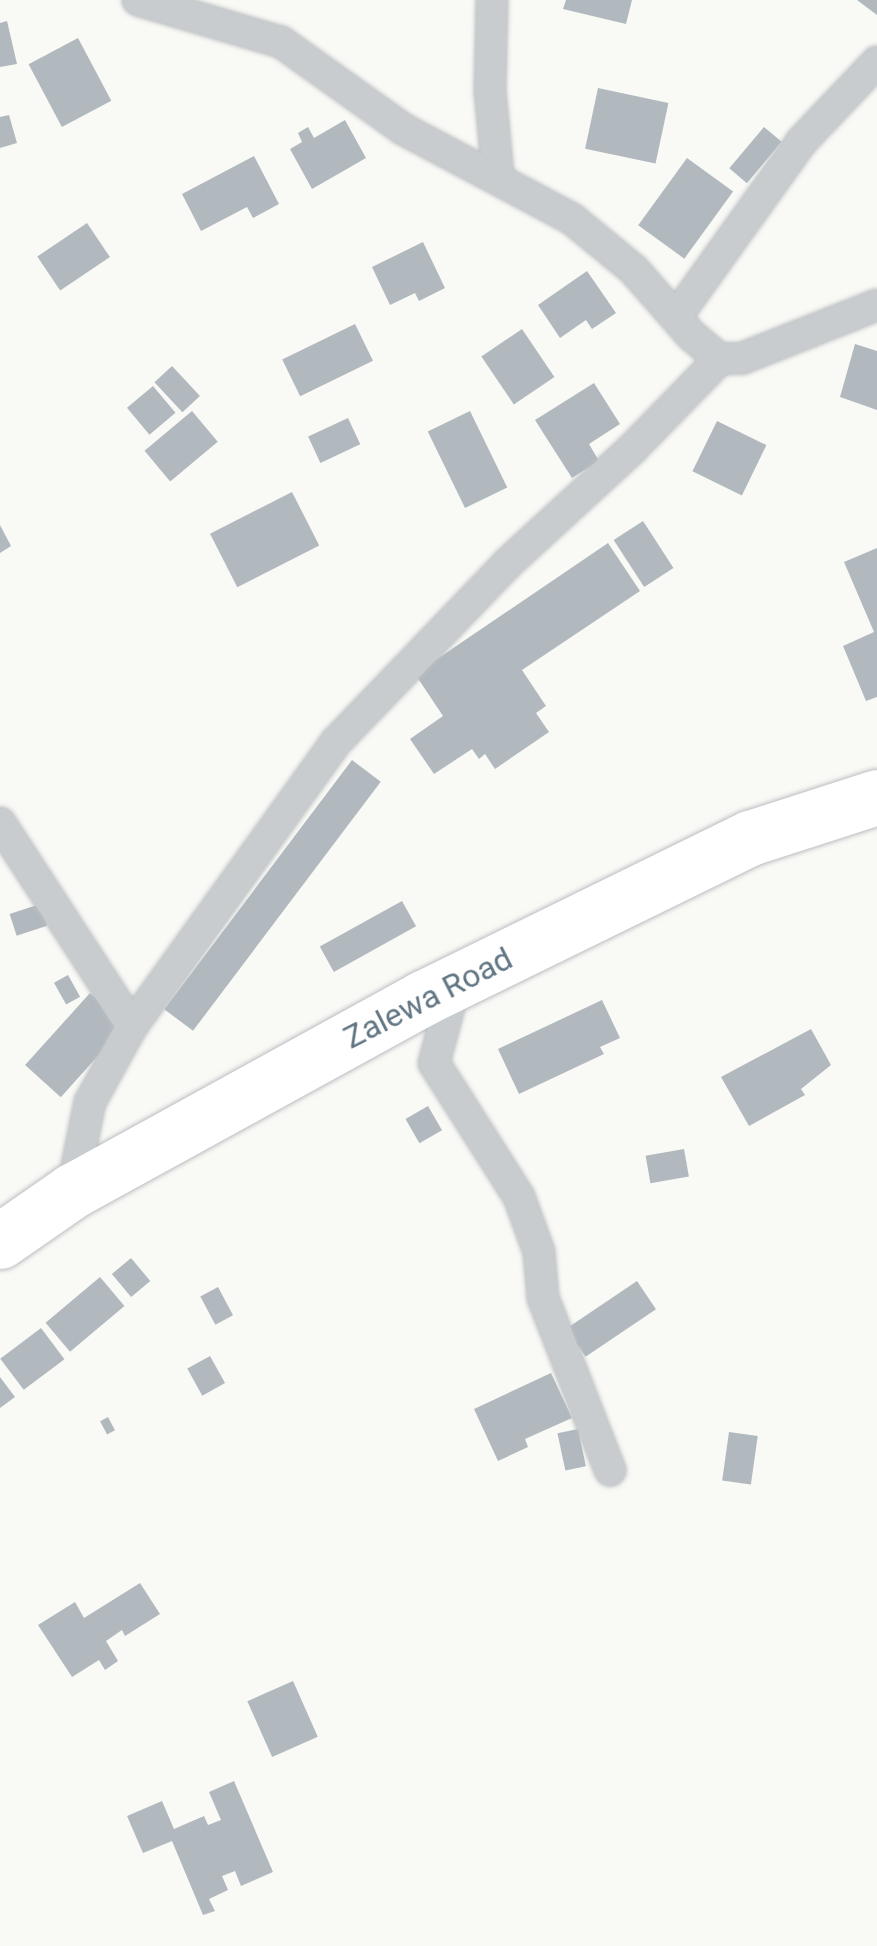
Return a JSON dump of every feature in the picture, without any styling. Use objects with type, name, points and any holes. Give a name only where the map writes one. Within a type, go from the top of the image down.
[{"type":"highway","name":"Zalewa Road","points":[[0,1242],[72,1191],[456,982],[750,838],[877,797]]},
{"type":"street","points":[[138,0],[281,42],[402,129],[498,176],[572,219],[634,270],[706,350],[720,359],[743,358],[877,305]]},
{"type":"street","points":[[492,0],[490,91],[498,176]]},
{"type":"street","points":[[676,317],[802,141],[877,62]]},
{"type":"street","points":[[72,1191],[90,1102],[132,1026],[336,742],[506,564],[633,448],[720,359]]},
{"type":"street","points":[[0,824],[132,1026]]},
{"type":"street","points":[[456,982],[434,1063],[519,1198],[539,1252],[543,1298],[610,1470]]},
{"type":"building","points":[[566,0],[632,0],[626,24],[563,9]]},
{"type":"building","points":[[857,0],[877,0],[877,15]]},
{"type":"building","points":[[7,21],[17,64],[0,67],[0,23]]},
{"type":"building","points":[[78,38],[111,101],[62,127],[29,64]]},
{"type":"building","points":[[598,88],[668,103],[656,164],[585,149]]},
{"type":"building","points":[[9,115],[17,143],[0,148],[0,117]]},
{"type":"building","points":[[345,120],[366,158],[312,189],[290,149],[302,142],[298,133],[308,127],[314,138]]},
{"type":"building","points":[[764,127],[782,142],[747,183],[729,168]]},
{"type":"building","points":[[254,156],[279,204],[253,218],[247,207],[201,231],[182,194]]},
{"type":"building","points":[[687,158],[733,192],[684,259],[638,225]]},
{"type":"building","points":[[87,223],[110,257],[60,291],[37,257]]},
{"type":"building","points":[[423,242],[445,288],[419,301],[415,293],[390,305],[372,267]]},
{"type":"building","points":[[587,271],[616,313],[592,329],[586,320],[560,338],[538,305]]},
{"type":"building","points":[[355,324],[373,361],[300,396],[282,360]]},
{"type":"building","points":[[522,329],[554,377],[514,404],[481,356]]},
{"type":"building","points":[[855,344],[877,351],[877,410],[840,397]]},
{"type":"building","points":[[172,366],[200,396],[182,412],[154,382]]},
{"type":"building","points":[[594,383],[620,424],[589,444],[599,461],[572,478],[535,420]]},
{"type":"building","points":[[153,386],[175,413],[149,435],[127,408]]},
{"type":"building","points":[[192,411],[218,442],[170,481],[145,451]]},
{"type":"building","points":[[470,411],[507,487],[465,508],[428,432]]},
{"type":"building","points":[[348,418],[360,444],[320,463],[308,437]]},
{"type":"building","points":[[717,421],[766,445],[742,495],[692,471]]},
{"type":"building","points":[[292,492],[319,545],[237,587],[210,534]]},
{"type":"building","points":[[643,521],[673,568],[644,587],[614,540]]},
{"type":"building","points":[[0,525],[11,546],[0,553]]},
{"type":"building","points":[[608,543],[640,591],[522,670],[546,706],[536,713],[549,732],[495,769],[485,754],[479,759],[472,749],[434,774],[410,739],[443,716],[415,674]]},
{"type":"building","points":[[877,548],[877,697],[866,701],[843,646],[874,632],[844,562]]},
{"type":"building","points":[[352,760],[381,782],[193,1031],[164,1009]]},
{"type":"building","points":[[402,901],[416,926],[334,972],[320,947]]},
{"type":"building","points":[[40,904],[47,926],[17,936],[10,914]]},
{"type":"building","points":[[68,975],[80,997],[66,1005],[54,983]]},
{"type":"building","points":[[90,993],[126,1025],[61,1097],[25,1065]]},
{"type":"building","points":[[602,1000],[620,1038],[600,1047],[604,1054],[519,1094],[498,1049]]},
{"type":"building","points":[[811,1029],[831,1065],[801,1089],[805,1095],[749,1126],[721,1077]]},
{"type":"building","points":[[428,1106],[442,1130],[419,1143],[405,1119]]},
{"type":"building","points":[[684,1149],[689,1177],[650,1183],[646,1156]]},
{"type":"building","points":[[131,1258],[150,1281],[131,1297],[112,1274]]},
{"type":"building","points":[[100,1277],[124,1306],[70,1352],[46,1323]]},
{"type":"building","points":[[637,1281],[656,1309],[586,1357],[567,1329]]},
{"type":"building","points":[[218,1287],[233,1315],[215,1325],[200,1296]]},
{"type":"building","points":[[41,1328],[64,1359],[24,1390],[0,1359]]},
{"type":"building","points":[[210,1356],[225,1383],[202,1396],[187,1369]]},
{"type":"building","points":[[551,1373],[572,1418],[525,1439],[528,1447],[498,1461],[474,1409]]},
{"type":"building","points":[[0,1377],[15,1397],[0,1408]]},
{"type":"building","points":[[108,1417],[115,1430],[107,1434],[100,1421]]},
{"type":"building","points":[[578,1429],[586,1466],[565,1471],[557,1433]]},
{"type":"building","points":[[729,1432],[758,1436],[751,1485],[722,1481]]},
{"type":"building","points":[[140,1583],[160,1614],[125,1636],[122,1630],[106,1641],[118,1661],[105,1670],[99,1660],[72,1677],[38,1625],[75,1602],[84,1618]]},
{"type":"building","points":[[293,1681],[318,1737],[272,1757],[247,1701]]},
{"type":"building","points":[[234,1781],[273,1872],[241,1886],[235,1871],[222,1876],[228,1890],[209,1899],[215,1911],[203,1915],[172,1841],[143,1853],[127,1816],[162,1801],[174,1829],[204,1816],[208,1825],[221,1820],[209,1792]]}]
